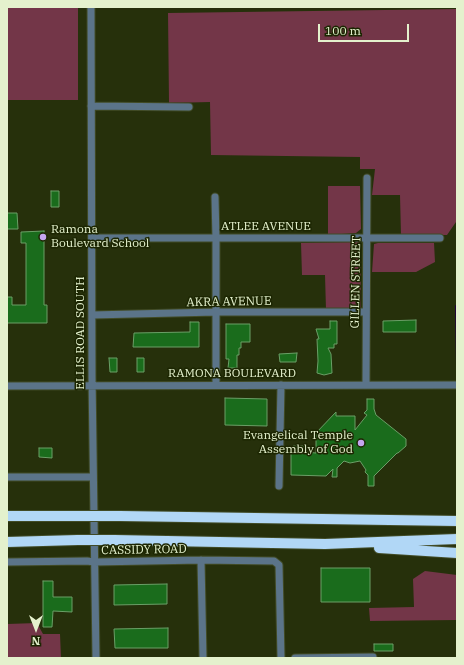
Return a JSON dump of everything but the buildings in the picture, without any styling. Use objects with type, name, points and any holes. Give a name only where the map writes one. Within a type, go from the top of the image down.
[{"type":"highway","points":[[7,516],[120,516],[457,521]]},
{"type":"highway","points":[[325,544],[457,539]]},
{"type":"highway","points":[[7,542],[114,540],[325,544],[457,553]]},
{"type":"street","name":"ELLIS ROAD SOUTH","points":[[91,7],[92,386],[96,658]]},
{"type":"street","points":[[91,106],[189,107]]},
{"type":"street","name":"GILLEN STREET","points":[[366,386],[367,178]]},
{"type":"street","points":[[215,197],[216,385]]},
{"type":"street","name":"ATLEE AVENUE","points":[[92,238],[440,238]]},
{"type":"street","name":"AKRA AVENUE","points":[[92,315],[216,312],[366,312]]},
{"type":"street","points":[[279,486],[281,385]]},
{"type":"street","name":"RAMONA BOULEVARD","points":[[7,386],[457,385]]},
{"type":"street","points":[[7,477],[93,477]]},
{"type":"street","points":[[201,560],[202,658]]},
{"type":"street","name":"CASSIDY ROAD","points":[[7,562],[201,560],[274,561],[280,565],[281,658]]},
{"type":"street","points":[[295,658],[373,657]]},
{"type":"shaded area","points":[[7,7],[78,7],[78,100],[7,100]]},
{"type":"shaded area","points":[[457,9],[456,222],[447,235],[401,235],[400,195],[372,195],[375,169],[360,169],[360,157],[211,155],[210,102],[169,103],[168,13]]},
{"type":"shaded area","points":[[328,186],[360,186],[361,229],[356,233],[328,235]]},
{"type":"shaded area","points":[[360,242],[361,308],[359,310],[326,310],[325,275],[302,275],[301,243]]},
{"type":"shaded area","points":[[434,243],[435,262],[416,272],[372,272],[374,244]]},
{"type":"shaded area","points":[[425,571],[457,575],[457,620],[370,621],[369,608],[414,607],[413,579]]},
{"type":"shaded area","points":[[37,623],[43,634],[60,634],[61,658],[7,658],[7,624]]},
{"type":"waterway","points":[[456,306],[457,365]]},
{"type":"place","name":"Ramona Boulevard School","points":[[43,237]]},
{"type":"place","name":"Evangelical Temple Assembly of God","points":[[361,443]]}]
